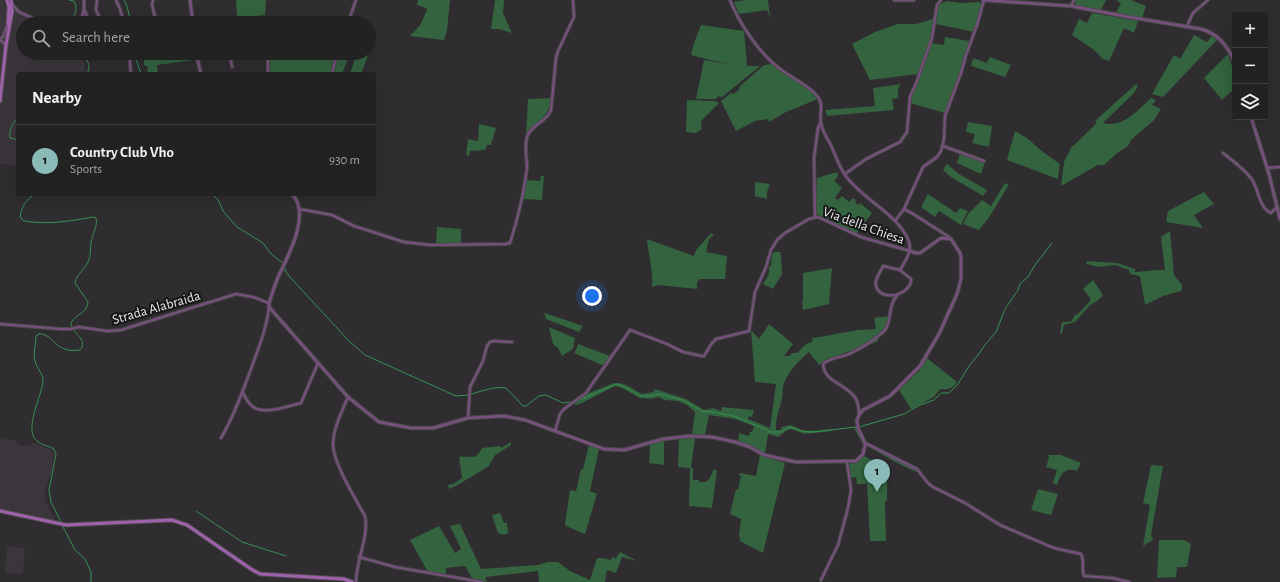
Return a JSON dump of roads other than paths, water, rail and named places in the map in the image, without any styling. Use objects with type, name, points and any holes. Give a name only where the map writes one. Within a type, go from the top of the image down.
[{"type":"main road","points":[[8,30],[10,4],[12,0]]},
{"type":"main road","points":[[0,101],[10,4]]},
{"type":"main road","points":[[0,511],[66,525],[172,520],[187,525],[260,574],[344,579],[352,582]]},
{"type":"street","points":[[83,16],[84,0]]},
{"type":"street","points":[[97,0],[96,10],[99,16]]},
{"type":"street","points":[[116,0],[122,16]]},
{"type":"street","points":[[153,0],[152,6],[155,16]]},
{"type":"street","points":[[190,0],[192,16]]},
{"type":"street","points":[[350,16],[356,0]]},
{"type":"street","points":[[299,209],[332,215],[354,226],[404,242],[430,245],[510,243],[521,206],[526,169],[527,137],[532,129],[548,116],[551,110],[556,58],[574,17],[574,0]]},
{"type":"street","points":[[730,0],[741,24],[768,59],[819,98],[821,105],[821,123],[845,174],[862,193],[895,221],[907,236],[910,244],[910,251],[900,270]]},
{"type":"street","points":[[894,0],[914,0]]},
{"type":"street","points":[[845,174],[866,159],[886,150],[904,138],[908,126],[910,97],[932,38],[937,5],[941,0]]},
{"type":"street","points":[[895,221],[904,209],[923,167],[937,158],[943,146],[945,116],[977,25],[983,0],[1071,6],[1206,30],[1220,39],[1232,56]]},
{"type":"street","points":[[1071,6],[1074,0]]},
{"type":"street","points":[[1187,26],[1193,13],[1208,0]]},
{"type":"street","points":[[10,4],[19,12],[28,16]]},
{"type":"street","points":[[84,10],[87,16]]},
{"type":"street","points":[[6,44],[0,39],[4,36],[8,23]]},
{"type":"street","points":[[129,60],[131,72]]},
{"type":"street","points":[[198,60],[201,72]]},
{"type":"street","points":[[231,60],[232,67]]},
{"type":"street","points":[[268,60],[268,72]]},
{"type":"street","points":[[332,72],[335,60]]},
{"type":"street","points":[[1252,120],[1267,168],[1280,218]]},
{"type":"street","points":[[815,217],[814,158],[818,128],[821,123]]},
{"type":"street","points":[[943,146],[984,161]]},
{"type":"street","points":[[1223,153],[1253,181],[1268,212],[1271,213],[1277,207]]},
{"type":"street","points":[[1267,168],[1280,167]]},
{"type":"street","points":[[221,438],[231,422],[242,393],[258,350],[269,305],[281,269],[292,249],[299,224],[298,202],[295,196]]},
{"type":"street","points":[[859,415],[863,410],[885,400],[920,366],[939,334],[957,294],[961,279],[960,253],[949,238],[904,209]]},
{"type":"street","name":"Via della Chiesa","points":[[556,431],[561,412],[588,389],[630,330],[683,352],[702,356],[704,356],[716,339],[749,331],[755,292],[773,247],[785,233],[809,219],[815,217],[842,227],[862,237],[910,251]]},
{"type":"street","points":[[910,251],[920,253],[939,239],[944,237],[949,238]]},
{"type":"street","points":[[269,305],[348,397],[379,422],[411,428],[434,428],[468,418],[504,416],[525,420],[604,449],[624,450],[663,439],[690,436],[712,437],[750,447],[764,455],[796,462],[847,462],[856,461],[865,450],[865,443],[858,427],[859,415],[856,399],[851,393],[826,375],[823,364],[828,360],[849,354],[882,333],[888,323],[893,299],[908,288],[912,282],[900,270],[883,266],[876,281],[877,286],[884,295],[897,296]]},
{"type":"street","name":"Strada Alabraida","points":[[0,324],[70,329],[88,327],[107,331],[121,330],[236,294],[253,297],[269,305]]},
{"type":"street","points":[[468,418],[469,393],[476,374],[483,361],[487,346],[490,342],[497,340],[512,342]]},
{"type":"street","points":[[242,393],[251,406],[258,409],[275,411],[301,403],[318,363]]},
{"type":"street","points":[[348,397],[339,419],[333,445],[337,461],[365,516],[366,524],[356,582]]},
{"type":"street","points":[[865,443],[917,469],[933,487],[965,503],[1000,525],[1054,548],[1081,554],[1083,556],[1084,576],[1112,578],[1129,582]]},
{"type":"street","points":[[821,580],[838,545],[848,508],[851,490],[847,462]]},
{"type":"street","points":[[359,558],[395,567],[482,582]]},
{"type":"waterway","points":[[69,0],[74,1],[76,7],[74,16]]},
{"type":"waterway","points":[[124,0],[129,16]]},
{"type":"waterway","points":[[86,60],[89,65],[88,72]]},
{"type":"waterway","points":[[136,60],[140,72]]},
{"type":"waterway","points":[[16,120],[10,135],[10,138],[16,140]]},
{"type":"waterway","points":[[32,196],[22,209],[20,217],[24,221],[50,223],[94,217],[96,218],[96,227],[92,240],[89,260],[87,265],[77,277],[75,283],[88,302],[83,312],[71,323],[73,329],[83,344],[82,347],[80,350],[65,349],[48,337],[39,334],[36,336],[34,352],[34,358],[43,381],[32,421],[33,436],[41,444],[54,449],[56,454],[49,490],[51,502],[61,522]]},
{"type":"waterway","points":[[214,196],[219,201],[223,211],[237,227],[263,243],[271,254],[283,263]]},
{"type":"waterway","points":[[859,427],[904,414],[920,405],[934,400],[941,393],[949,393],[958,384],[969,366],[996,332],[1005,309],[1018,290],[1020,284],[1028,277],[1035,265],[1052,243]]},
{"type":"waterway","points":[[284,266],[289,276],[348,340],[365,355],[456,396],[468,395]]},
{"type":"waterway","points":[[577,401],[617,384],[640,396],[659,394],[682,400],[702,411],[734,416],[771,432],[780,432],[790,427],[801,431],[813,432],[856,427]]},
{"type":"waterway","points":[[471,394],[488,389],[506,388],[523,406],[526,406],[539,396],[546,395],[563,403],[572,402]]},
{"type":"waterway","points":[[855,428],[863,443]]},
{"type":"waterway","points":[[868,446],[918,472]]},
{"type":"waterway","points":[[920,475],[928,485],[942,493]]},
{"type":"waterway","points":[[196,511],[242,542],[286,556]]},
{"type":"waterway","points":[[62,525],[75,550],[85,559],[91,572],[91,582]]},
{"type":"place","name":"Country Club Vho","points":[[877,492]]}]
